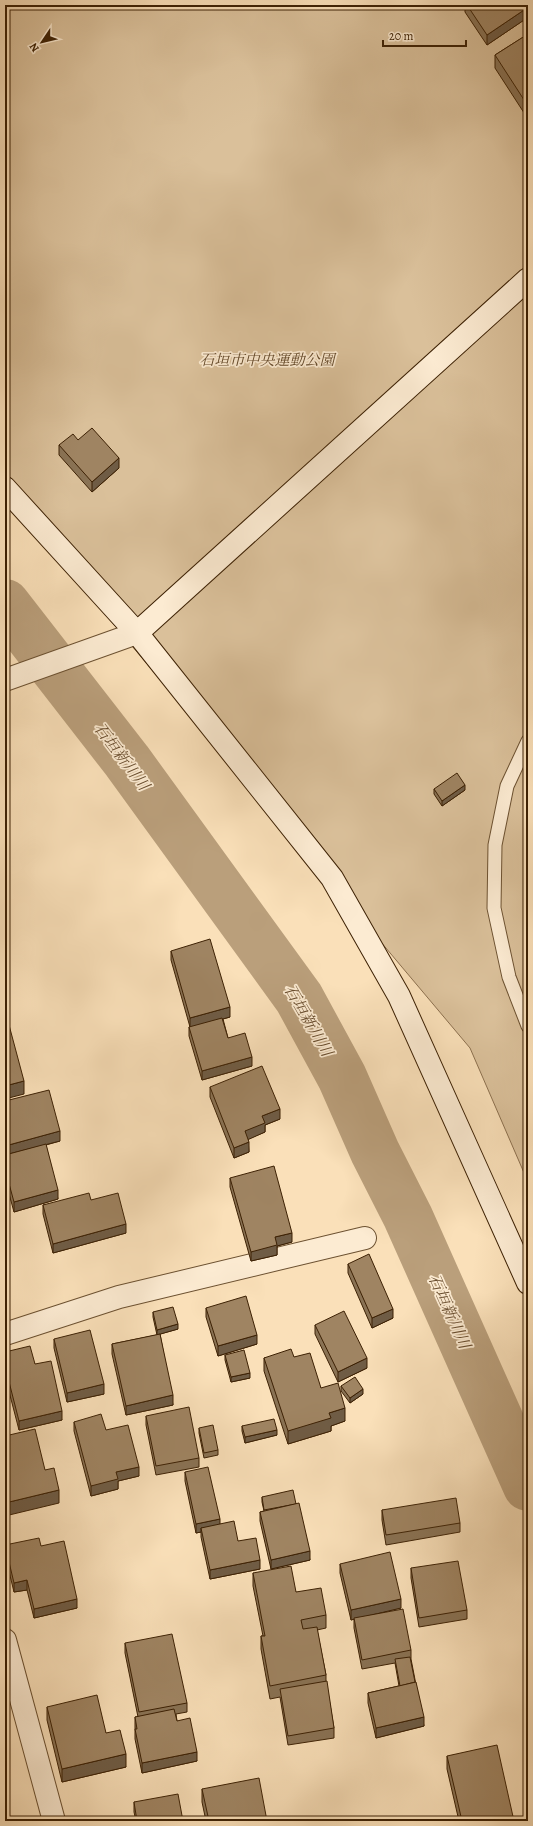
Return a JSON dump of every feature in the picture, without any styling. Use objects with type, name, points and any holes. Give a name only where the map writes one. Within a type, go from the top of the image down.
[{"type":"street","points":[[5,680],[137,633],[528,280]]},
{"type":"street","points":[[5,488],[137,633],[332,878],[399,996],[528,1283]]},
{"type":"street","points":[[5,1334],[119,1297],[365,1238]]},
{"type":"street","points":[[5,1640],[54,1821]]},
{"type":"lane","points":[[528,741],[507,786],[495,845],[494,908],[509,977],[528,1026]]},
{"type":"green space","name":"石垣市中央運動公園","points":[[5,5],[528,5],[528,1182],[470,1048],[5,495]]},
{"type":"building","points":[[467,5],[525,5],[527,8],[487,35]]},
{"type":"building","points":[[528,34],[528,106],[495,55]]},
{"type":"building","points":[[92,428],[119,458],[92,482],[59,445],[73,434],[78,440]]},
{"type":"building","points":[[457,773],[465,785],[442,801],[434,789]]},
{"type":"building","points":[[210,939],[230,1007],[190,1018],[171,951]]},
{"type":"building","points":[[5,1010],[24,1081],[5,1086]]},
{"type":"building","points":[[222,1018],[228,1038],[245,1033],[252,1057],[202,1071],[189,1027]]},
{"type":"building","points":[[262,1066],[280,1109],[262,1116],[265,1123],[245,1131],[249,1142],[234,1148],[210,1087]]},
{"type":"building","points":[[49,1090],[60,1131],[5,1146],[5,1101]]},
{"type":"building","points":[[46,1144],[58,1190],[14,1202],[5,1169],[5,1155]]},
{"type":"building","points":[[274,1166],[292,1233],[275,1237],[277,1245],[251,1252],[230,1178]]},
{"type":"building","points":[[89,1193],[91,1200],[118,1193],[126,1224],[53,1244],[43,1205]]},
{"type":"building","points":[[369,1254],[393,1309],[372,1318],[348,1264]]},
{"type":"building","points":[[246,1296],[257,1335],[218,1346],[206,1308]]},
{"type":"building","points":[[173,1307],[178,1324],[157,1330],[153,1312]]},
{"type":"building","points":[[344,1311],[367,1358],[338,1372],[315,1325]]},
{"type":"building","points":[[90,1330],[104,1384],[67,1393],[54,1339]]},
{"type":"building","points":[[160,1334],[173,1395],[126,1406],[112,1344]]},
{"type":"building","points":[[30,1346],[35,1364],[51,1361],[62,1411],[19,1421],[5,1366],[5,1352]]},
{"type":"building","points":[[291,1349],[294,1357],[310,1353],[321,1388],[338,1383],[345,1408],[329,1413],[331,1418],[288,1431],[264,1358]]},
{"type":"building","points":[[244,1350],[250,1373],[231,1377],[225,1355]]},
{"type":"building","points":[[355,1377],[363,1389],[350,1398],[341,1386]]},
{"type":"building","points":[[189,1407],[199,1458],[156,1466],[146,1416]]},
{"type":"building","points":[[5,1413],[7,1423],[5,1424]]},
{"type":"building","points":[[101,1414],[106,1430],[128,1425],[139,1467],[116,1472],[118,1479],[91,1486],[74,1422]]},
{"type":"building","points":[[274,1419],[277,1430],[245,1437],[242,1426]]},
{"type":"building","points":[[213,1425],[218,1450],[204,1453],[199,1428]]},
{"type":"building","points":[[35,1429],[45,1470],[54,1468],[59,1490],[5,1503],[5,1436]]},
{"type":"building","points":[[208,1467],[220,1519],[196,1524],[185,1472]]},
{"type":"building","points":[[293,1490],[296,1504],[264,1510],[262,1497]]},
{"type":"building","points":[[456,1498],[460,1523],[386,1535],[382,1510]]},
{"type":"building","points":[[299,1503],[310,1551],[271,1560],[260,1512]]},
{"type":"building","points":[[234,1521],[238,1541],[256,1538],[260,1560],[210,1570],[201,1528]]},
{"type":"building","points":[[39,1538],[41,1546],[64,1541],[77,1599],[34,1609],[27,1580],[14,1583],[5,1545]]},
{"type":"building","points":[[390,1552],[401,1599],[351,1610],[340,1564]]},
{"type":"building","points":[[458,1561],[467,1610],[419,1618],[411,1568]]},
{"type":"building","points":[[291,1566],[296,1592],[321,1588],[326,1615],[301,1620],[303,1629],[317,1627],[326,1675],[270,1686],[261,1636],[265,1636],[253,1573]]},
{"type":"building","points":[[403,1609],[411,1650],[362,1660],[354,1618]]},
{"type":"building","points":[[172,1634],[187,1703],[139,1712],[125,1643]]},
{"type":"building","points":[[410,1657],[415,1682],[400,1686],[395,1659]]},
{"type":"building","points":[[327,1681],[334,1728],[288,1736],[280,1689]]},
{"type":"building","points":[[416,1682],[424,1717],[376,1728],[368,1693]]},
{"type":"building","points":[[97,1695],[106,1733],[120,1730],[126,1754],[62,1769],[47,1707]]},
{"type":"building","points":[[174,1709],[177,1721],[190,1718],[197,1752],[142,1763],[135,1729],[137,1729],[135,1717]]},
{"type":"building","points":[[497,1745],[514,1821],[462,1821],[447,1756]]},
{"type":"building","points":[[259,1778],[267,1821],[209,1821],[202,1789]]},
{"type":"building","points":[[178,1794],[183,1821],[137,1821],[134,1802]]},
{"type":"waterway","name":"石垣新川川","points":[[5,604],[127,761],[299,998],[342,1077],[375,1152],[408,1217],[528,1486]]}]
